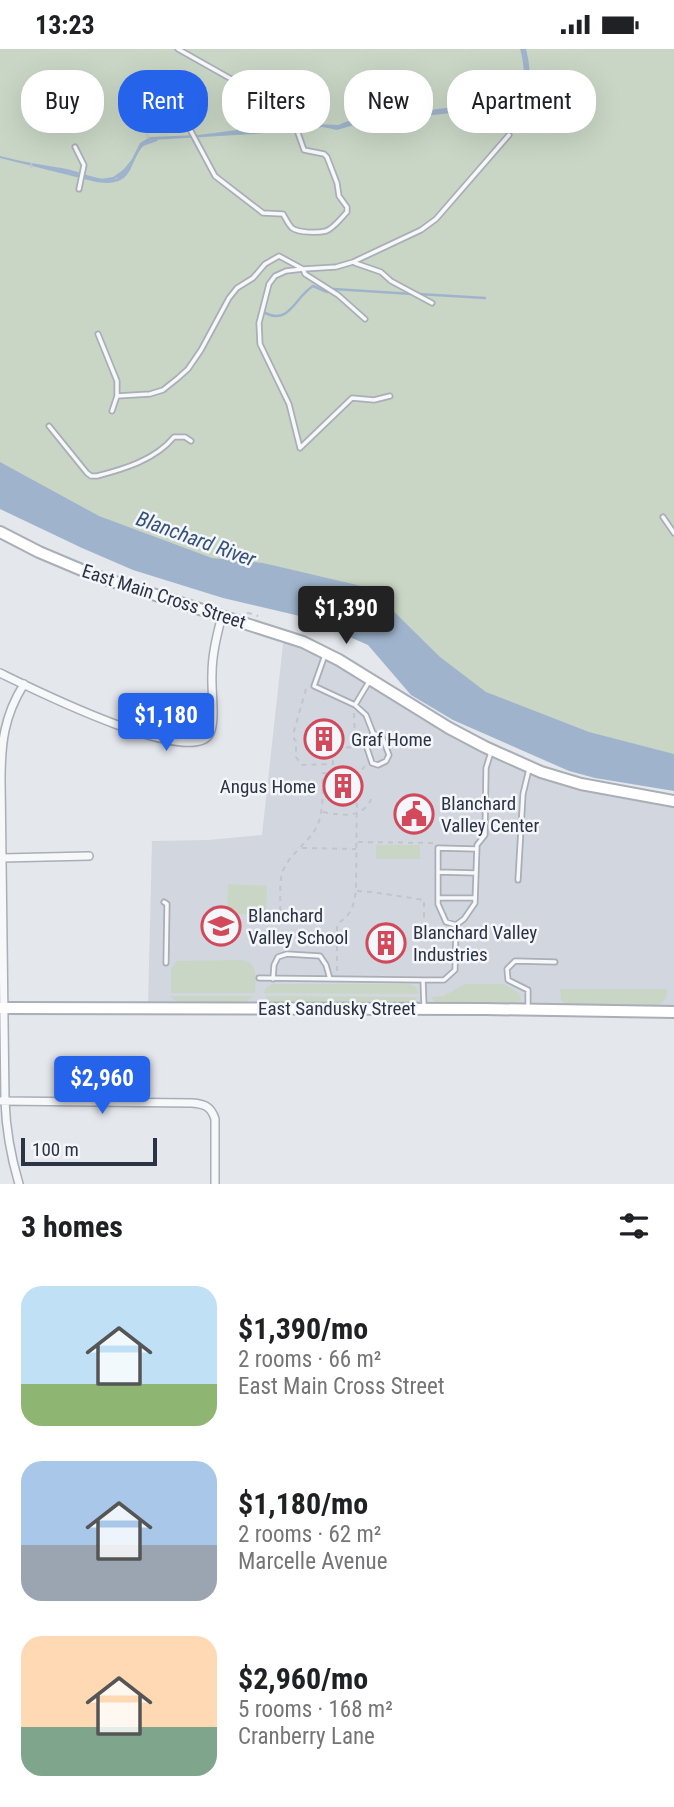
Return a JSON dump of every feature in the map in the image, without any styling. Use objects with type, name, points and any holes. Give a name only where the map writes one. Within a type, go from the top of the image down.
[{"type":"main road","name":"East Main Cross Street","points":[[0,532],[96,576],[284,635],[326,653],[439,722],[530,767],[581,784],[674,801]]},
{"type":"main road","name":"East Sandusky Street","points":[[1,1007],[674,1012]]},
{"type":"street","points":[[0,673],[135,733],[198,743],[210,733],[212,660],[222,615]]},
{"type":"street","points":[[19,1184],[2,1101],[1,780],[2,739],[9,712],[24,684]]},
{"type":"street","points":[[2,857],[89,856]]},
{"type":"street","points":[[2,1101],[206,1105],[213,1112],[216,1132],[215,1184]]},
{"type":"lane","points":[[178,49],[297,118],[298,133],[304,150],[327,157],[337,183],[339,197],[347,207],[347,212],[326,231],[296,230],[283,214],[263,213],[215,176],[192,133]]},
{"type":"lane","points":[[390,396],[374,400],[352,398],[300,448],[289,404],[260,344],[259,323],[269,285],[275,276],[286,271],[353,263],[421,230],[436,219],[509,135]]},
{"type":"lane","points":[[75,147],[84,165],[79,189]]},
{"type":"lane","points":[[117,396],[150,394],[163,390],[178,378],[201,350],[237,288],[253,278],[265,264],[279,256],[303,269],[305,274],[338,295],[366,319]]},
{"type":"lane","points":[[353,263],[381,272],[391,281],[432,303]]},
{"type":"lane","points":[[98,334],[117,381],[117,396],[112,411]]},
{"type":"lane","points":[[50,426],[91,476],[134,464],[163,448],[174,437],[185,437],[191,441]]},
{"type":"lane","points":[[663,517],[674,533]]},
{"type":"lane","points":[[326,653],[314,686],[355,705],[366,715],[373,733],[383,739],[389,755],[386,761],[378,765],[372,764],[366,747],[373,733]]},
{"type":"lane","points":[[355,705],[370,680]]},
{"type":"lane","points":[[456,925],[464,919],[475,903],[477,845],[485,835],[486,768],[491,750]]},
{"type":"lane","points":[[519,880],[523,794],[530,767]]},
{"type":"lane","points":[[456,925],[446,922],[438,904],[438,848],[477,849]]},
{"type":"lane","points":[[438,872],[476,873]]},
{"type":"lane","points":[[438,898],[475,898]]},
{"type":"lane","points":[[164,902],[167,904],[166,963]]},
{"type":"lane","points":[[259,978],[444,980],[455,970],[456,925]]},
{"type":"lane","points":[[274,979],[278,957],[287,954],[320,956],[330,979]]},
{"type":"lane","points":[[528,1009],[528,990],[508,980],[507,969],[515,961],[555,962]]},
{"type":"lane","points":[[423,980],[425,1009]]},
{"type":"path","points":[[148,134],[151,144]]},
{"type":"path","points":[[31,168],[32,159]]},
{"type":"path","points":[[314,686],[305,689],[294,731],[296,757],[302,765],[333,764]]},
{"type":"path","points":[[355,705],[355,747]]},
{"type":"path","points":[[283,918],[280,918],[282,872],[314,832],[322,812],[323,773],[333,773],[333,748],[366,747]]},
{"type":"path","points":[[337,979],[337,924],[347,918],[353,908],[356,891],[357,776],[370,760]]},
{"type":"path","points":[[322,812],[357,814],[363,811],[373,795]]},
{"type":"path","points":[[357,842],[435,842],[438,848]]},
{"type":"path","points":[[301,848],[356,849]]},
{"type":"path","points":[[356,891],[424,900],[424,921]]},
{"type":"shaded area","name":"Blanchard Valley Center","points":[[284,635],[420,711],[541,772],[674,801],[674,1012],[148,1007],[152,841],[209,840],[262,835]]},
{"type":"green space","points":[[0,49],[674,49],[674,769],[461,702],[361,612],[0,485]]},
{"type":"green space","points":[[376,845],[420,845],[420,859],[376,859]]},
{"type":"green space","points":[[228,884],[267,886],[266,915],[227,913]]},
{"type":"green space","points":[[243,960],[254,968],[255,993],[171,993],[171,969],[177,961]]},
{"type":"green space","points":[[272,984],[409,984],[416,987],[419,994],[264,993]]},
{"type":"green space","points":[[465,984],[504,984],[519,993],[521,1001],[516,1004],[437,1003],[430,997],[444,996]]},
{"type":"green space","points":[[560,989],[667,989],[667,995],[657,1006],[566,1004],[561,1000]]},
{"type":"green space","points":[[171,996],[254,996],[238,1003],[177,1002]]},
{"type":"green space","points":[[265,996],[418,998],[409,1004],[274,1003]]},
{"type":"water","points":[[520,49],[526,49],[529,70],[524,70]]},
{"type":"water","points":[[447,108],[447,113],[433,115],[433,110]]},
{"type":"water","points":[[344,123],[344,128],[330,128],[330,125]]},
{"type":"water","points":[[222,132],[264,133],[151,140],[143,146],[125,177],[108,183],[0,158],[67,169],[97,178],[116,179],[132,159],[140,143],[150,137]]},
{"type":"water","points":[[0,462],[99,516],[212,558],[263,563],[370,588],[440,657],[486,692],[589,732],[674,754],[674,791],[569,771],[453,720],[411,695],[368,645],[304,617],[223,598],[133,570],[0,509]]},
{"type":"waterway","points":[[142,145],[156,140]]},
{"type":"waterway","points":[[103,180],[114,178],[125,170]]},
{"type":"waterway","points":[[265,313],[274,316],[286,313],[313,286],[327,292],[334,289],[412,294]]},
{"type":"waterway","points":[[418,294],[485,298]]},
{"type":"place","name":"Graf Home","points":[[324,739]]},
{"type":"place","name":"Angus Home","points":[[343,786]]},
{"type":"place","name":"Blanchard Valley Center","points":[[414,814]]},
{"type":"place","name":"Blanchard Valley School","points":[[221,926]]},
{"type":"place","name":"Blanchard Valley Industries","points":[[386,943]]},
{"type":"water label","name":"Blanchard River","points":[[196,539]]}]
